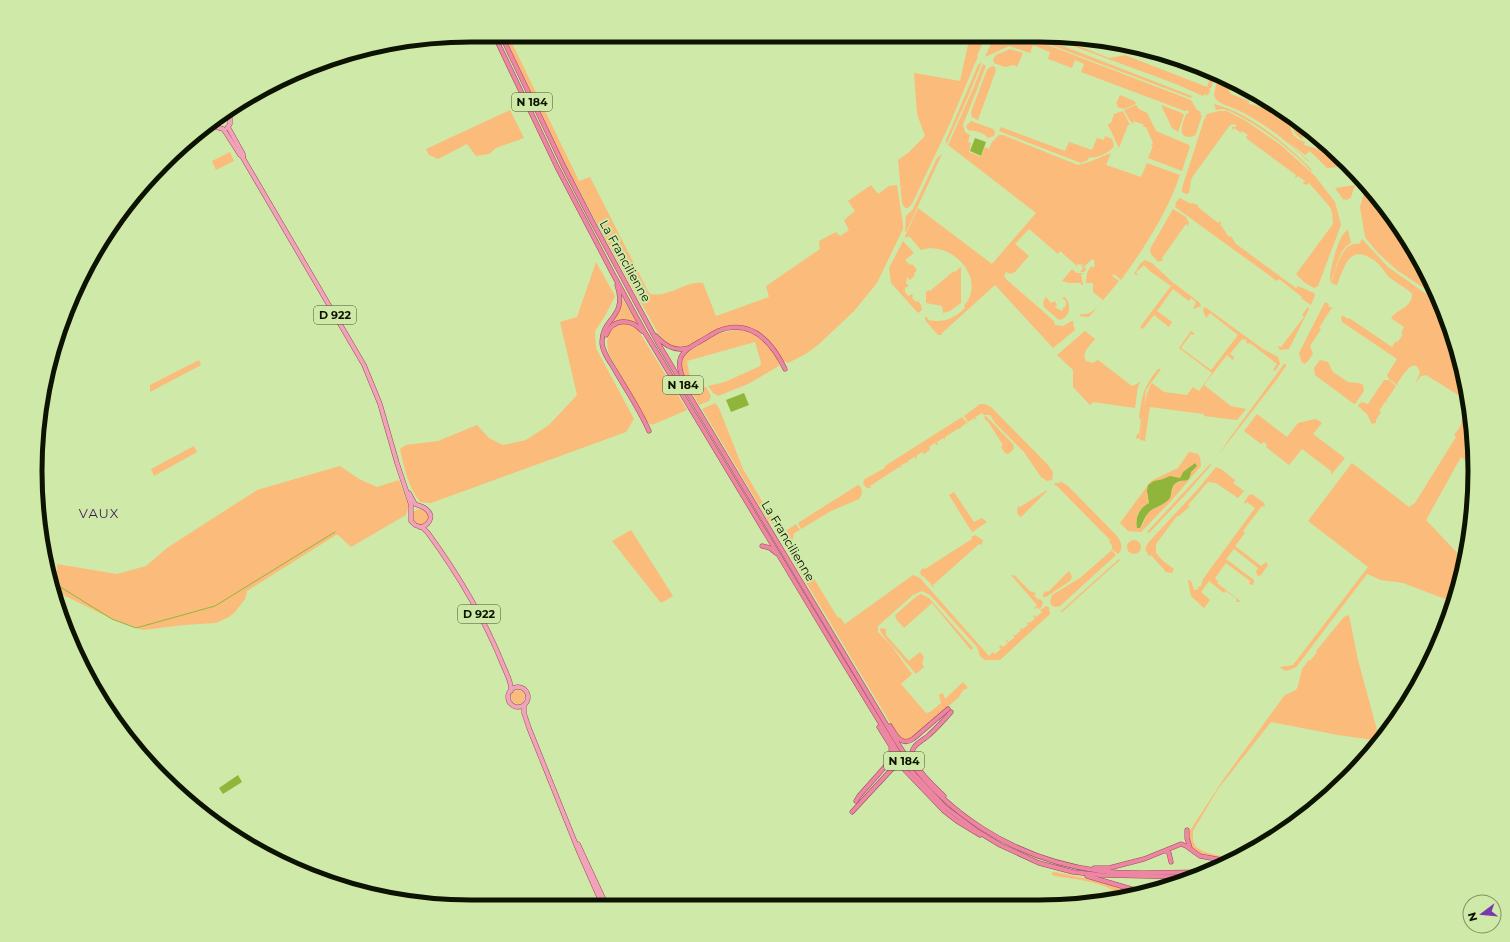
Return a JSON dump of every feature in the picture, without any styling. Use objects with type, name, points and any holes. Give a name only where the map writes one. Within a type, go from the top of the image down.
[{"type":"highway","name":"La Francilienne","points":[[497,42],[548,148],[613,274],[657,353],[901,757],[914,774],[945,807],[977,831],[1000,846],[1039,863],[1073,872],[1110,876],[1177,877]]},
{"type":"highway","name":"La Francilienne","points":[[503,42],[565,170],[651,328],[692,400],[905,756],[917,772],[936,792],[962,815],[1014,847],[1042,858],[1073,866],[1111,872],[1190,872]]},
{"type":"highway","points":[[613,274],[620,295],[620,302],[618,310],[606,329],[602,345],[606,355],[649,431]]},
{"type":"highway","points":[[606,355],[604,343],[606,334],[616,323],[623,321],[632,323],[638,327],[657,353]]},
{"type":"highway","points":[[651,328],[660,340],[669,347],[678,349],[691,347]]},
{"type":"highway","points":[[692,400],[682,374],[680,364],[683,354],[691,347],[714,333],[722,330],[744,328],[758,334],[766,339],[776,352],[785,369]]},
{"type":"highway","points":[[762,546],[775,552],[788,570]]},
{"type":"highway","points":[[828,627],[897,738],[901,741],[905,742],[911,740],[949,711],[930,734],[915,747],[912,755],[914,762],[919,769],[962,815]]},
{"type":"highway","points":[[837,652],[907,771]]},
{"type":"highway","points":[[856,801],[891,760],[892,750],[888,741]]},
{"type":"highway","points":[[852,812],[895,767],[901,766],[944,811],[972,831],[1000,846]]},
{"type":"highway","points":[[1187,830],[1187,838],[1190,848]]},
{"type":"highway","points":[[1073,866],[1110,868],[1144,859],[1181,844],[1190,848],[1200,856],[1220,860]]},
{"type":"highway","points":[[1166,851],[1169,853],[1171,862]]},
{"type":"highway","points":[[1073,872],[1133,889]]},
{"type":"main road","points":[[216,127],[222,129],[228,127],[230,121],[229,117]]},
{"type":"main road","name":"D 922","points":[[228,127],[243,158],[364,364],[380,404],[411,507],[411,512]]},
{"type":"main road","name":"D 922","points":[[222,129],[243,158]]},
{"type":"main road","name":"D 922","points":[[403,482],[414,503],[420,507]]},
{"type":"main road","points":[[420,507],[426,508],[429,512],[430,519],[428,524],[424,527],[416,526],[411,522],[410,517],[411,512],[415,508],[420,507]]},
{"type":"main road","name":"D 922","points":[[428,524],[429,530],[439,548],[488,631],[510,682],[511,691]]},
{"type":"main road","name":"D 922","points":[[420,527],[426,531],[439,548]]},
{"type":"main road","name":"D 922","points":[[510,682],[517,688]]},
{"type":"main road","points":[[529,728],[516,707],[512,705],[509,700],[508,695],[511,691],[517,688],[524,689],[527,693],[528,700],[524,706],[524,713],[529,728],[579,852],[600,900]]},
{"type":"main road","points":[[516,707],[524,706]]},
{"type":"main road","points":[[574,837],[583,853],[604,900]]},
{"type":"shaded area","points":[[506,42],[511,42],[579,181],[590,177],[650,294],[664,294],[690,284],[703,283],[716,316],[769,297],[766,286],[820,249],[819,241],[836,232],[840,236],[849,230],[844,220],[855,211],[848,201],[871,185],[878,194],[889,186],[897,185],[903,229],[877,283],[854,311],[818,345],[804,355],[788,363],[783,361],[764,335],[750,328],[732,326],[687,347],[672,346],[664,341],[658,333],[564,162]]},
{"type":"shaded area","points":[[968,42],[983,42],[951,121],[912,204],[908,208],[905,208],[902,203],[898,160],[908,153],[925,136],[917,114],[914,73],[960,81]]},
{"type":"shaded area","points":[[992,42],[1040,42],[1191,100],[1197,110],[1201,112],[1200,115],[1202,115],[1196,134],[1188,137],[1184,136],[1182,134],[1182,126],[1186,114],[1189,113],[1188,110],[1185,111],[1081,72],[1084,64],[1075,60],[1072,68],[1048,59],[1050,52],[1033,45],[1030,53],[1009,46],[985,57]]},
{"type":"shaded area","points":[[1043,42],[1054,43],[1192,96],[1191,98]]},
{"type":"shaded area","points":[[1065,43],[1076,44],[1109,58],[1125,55],[1207,87],[1210,78],[1213,79],[1211,88],[1208,88],[1210,89],[1209,94],[1205,96],[1206,94],[1203,96],[1176,84]]},
{"type":"shaded area","points":[[1010,49],[1023,53],[1017,67],[1014,65],[1005,67],[994,63],[993,59],[996,55]]},
{"type":"shaded area","points":[[982,62],[946,145],[946,140],[978,65]]},
{"type":"shaded area","points":[[983,64],[986,66],[963,125],[965,132],[970,135],[968,142],[971,143],[969,152],[981,157],[985,147],[989,149],[992,142],[999,135],[1003,135],[1078,165],[1111,153],[1106,165],[1141,177],[1147,163],[1180,175],[1169,203],[1139,255],[1121,280],[1114,274],[1112,276],[1119,281],[1089,317],[1079,316],[1081,314],[1088,314],[1091,312],[1103,300],[1093,292],[1093,283],[1086,283],[1087,273],[1091,266],[1093,268],[1095,265],[1095,261],[1092,259],[1085,266],[1086,268],[1080,264],[1086,269],[1084,272],[1080,272],[1083,269],[1081,265],[1078,264],[1077,266],[1060,251],[1058,254],[1029,229],[1015,244],[1029,256],[1015,272],[1010,274],[1006,272],[1004,276],[1007,280],[1054,321],[1055,325],[1063,326],[1072,321],[1074,322],[1073,324],[1075,330],[1053,348],[995,285],[941,334],[942,335],[938,335],[925,320],[925,317],[927,317],[928,320],[933,321],[948,319],[961,312],[965,308],[964,306],[970,295],[972,284],[969,273],[963,264],[954,256],[944,251],[932,248],[921,250],[909,236],[906,238],[905,236],[918,208],[992,264],[1036,213],[948,145]]},
{"type":"shaded area","points":[[994,66],[996,70],[978,120],[972,117],[971,112],[987,70]]},
{"type":"shaded area","points":[[1217,81],[1225,84],[1231,94],[1249,101],[1249,104],[1270,110],[1290,124],[1292,133],[1297,139],[1305,142],[1304,145],[1325,151],[1341,167],[1327,168],[1310,151],[1305,155],[1287,141],[1308,161],[1292,146],[1266,127],[1248,115],[1220,103],[1214,95]]},
{"type":"shaded area","points":[[1120,95],[1134,101],[1136,104],[1124,109],[1117,107],[1118,105],[1116,104]]},
{"type":"shaded area","points":[[1214,104],[1227,108],[1254,122],[1279,140],[1312,170],[1311,171],[1293,153],[1263,130],[1230,111],[1223,109],[1216,110]]},
{"type":"shaded area","points":[[1136,105],[1139,109],[1147,113],[1156,131],[1190,146],[1182,171],[1148,158],[1153,146],[1151,145],[1153,143],[1146,127],[1143,127],[1144,125],[1134,121],[1133,124],[1124,110]]},
{"type":"shaded area","points":[[1161,105],[1184,115],[1178,132],[1172,128]]},
{"type":"shaded area","points":[[510,110],[524,138],[496,148],[489,154],[476,156],[467,144],[438,159],[429,155],[426,149]]},
{"type":"shaded area","points":[[1123,111],[1130,125],[1128,125],[1119,148],[1108,125],[1111,123],[1114,114]]},
{"type":"shaded area","points":[[1227,111],[1246,121],[1282,146],[1315,176],[1335,202],[1341,225],[1318,286],[1314,288],[1305,283],[1296,274],[1333,224],[1330,207],[1309,183],[1306,185],[1303,183],[1305,181],[1298,176],[1296,178],[1296,175],[1247,139],[1246,137],[1248,135],[1242,131],[1241,133],[1234,128],[1232,130],[1232,127],[1236,127],[1236,125],[1230,125],[1193,176],[1189,193],[1186,194],[1182,192],[1204,120],[1207,114]]},
{"type":"shaded area","points":[[971,121],[993,129],[995,132],[994,136],[988,138],[977,131],[968,130],[966,126]]},
{"type":"shaded area","points":[[1293,126],[1309,138],[1303,136],[1302,139],[1295,133]]},
{"type":"shaded area","points":[[1001,127],[1065,151],[1069,142],[1092,150],[1097,138],[1104,140],[1105,136],[1112,139],[1114,146],[1106,153],[1095,157],[1089,157],[1088,160],[1081,163],[999,131]]},
{"type":"shaded area","points":[[975,138],[986,142],[981,156],[970,151]]},
{"type":"shaded area","points":[[230,152],[234,161],[216,170],[212,161]]},
{"type":"shaded area","points":[[942,154],[906,232],[906,216],[913,209],[937,158]]},
{"type":"shaded area","points":[[1355,185],[1351,197],[1347,200],[1343,199],[1335,188]]},
{"type":"shaded area","points":[[1365,191],[1396,233],[1411,257],[1428,291],[1398,271],[1377,252],[1365,237],[1360,207]]},
{"type":"shaded area","points":[[1180,198],[1191,204],[1198,205],[1198,207],[1218,223],[1220,221],[1220,224],[1229,237],[1231,236],[1236,244],[1296,288],[1298,286],[1314,293],[1315,295],[1311,305],[1279,279],[1277,281],[1175,207],[1176,202]]},
{"type":"shaded area","points":[[1173,209],[1186,217],[1189,223],[1188,226],[1186,224],[1162,258],[1163,260],[1158,262],[1151,254],[1150,249]]},
{"type":"shaded area","points":[[1348,230],[1351,243],[1343,250],[1330,282],[1333,262],[1338,246],[1344,233]]},
{"type":"shaded area","points":[[1362,239],[1388,267],[1431,297],[1445,333],[1461,397],[1426,375],[1421,376],[1415,384],[1420,373],[1418,367],[1415,365],[1408,369],[1397,384],[1398,386],[1389,379],[1387,375],[1397,359],[1342,322],[1342,315],[1348,319],[1349,318],[1392,347],[1396,341],[1398,342],[1403,334],[1401,333],[1404,327],[1391,318],[1407,305],[1411,299],[1412,294],[1407,289],[1389,277],[1375,261],[1360,254],[1354,255],[1346,264],[1337,285],[1331,283],[1340,257],[1344,251],[1353,244],[1359,244]]},
{"type":"shaded area","points":[[903,241],[914,253],[905,260],[910,265],[912,264],[917,270],[914,273],[915,275],[910,280],[907,277],[906,283],[909,286],[905,288],[905,292],[908,296],[912,294],[912,298],[916,302],[918,301],[921,305],[922,310],[918,313],[891,283],[889,268]]},
{"type":"shaded area","points":[[1145,260],[1152,263],[1171,281],[1200,303],[1201,306],[1193,309],[1196,302],[1191,298],[1189,301],[1173,289],[1157,311],[1172,322],[1169,327],[1154,315],[1143,329],[1140,327],[1171,286],[1151,272],[1144,265],[1136,272],[1138,275],[1134,274],[1140,264]]},
{"type":"shaded area","points":[[596,262],[615,296],[605,316],[595,331],[596,348],[634,419],[626,432],[431,503],[420,502],[409,483],[400,449],[406,445],[438,441],[477,425],[489,438],[503,445],[526,440],[549,425],[577,395],[560,322],[577,317]]},
{"type":"shaded area","points":[[961,267],[961,303],[950,311],[943,313],[942,306],[926,303],[926,292],[929,290],[930,291]]},
{"type":"shaded area","points":[[1072,269],[1077,273],[1084,273],[1081,274],[1083,285],[1081,285],[1081,283],[1069,283],[1062,281]]},
{"type":"shaded area","points":[[1046,297],[1051,303],[1055,301],[1057,306],[1055,306],[1056,308],[1062,311],[1066,306],[1066,301],[1062,298],[1065,297],[1069,304],[1069,311],[1066,317],[1059,320],[1044,307],[1043,302]]},
{"type":"shaded area","points":[[622,298],[637,322],[623,320],[611,324],[621,307]]},
{"type":"shaded area","points":[[1325,302],[1329,304],[1328,306],[1334,309],[1331,309],[1319,328],[1321,329],[1310,346],[1313,354],[1304,364],[1301,361],[1299,353]]},
{"type":"shaded area","points":[[1205,307],[1263,349],[1278,357],[1280,364],[1275,371],[1273,370],[1277,364],[1250,343],[1248,344],[1246,342],[1247,340],[1242,339],[1230,354],[1234,357],[1233,360],[1227,355],[1204,385],[1231,406],[1246,409],[1237,420],[1150,407],[1146,441],[1140,440],[1146,396],[1152,383],[1164,392],[1187,395],[1193,387],[1199,391],[1212,373],[1179,348],[1191,331],[1194,335],[1191,334],[1181,348],[1211,370],[1238,335],[1210,313],[1206,318],[1203,310]]},
{"type":"shaded area","points":[[1308,307],[1309,309],[1289,349],[1280,350],[1278,347],[1281,347],[1304,317],[1302,315]]},
{"type":"shaded area","points":[[620,324],[629,324],[637,328],[687,410],[652,425],[646,421],[609,354],[607,345],[608,336],[612,329]]},
{"type":"shaded area","points":[[735,330],[749,332],[760,337],[768,344],[775,354],[779,366],[748,384],[718,396],[713,393],[708,386],[725,382],[760,366],[761,363],[755,342],[687,361],[689,373],[697,388],[706,387],[711,396],[709,401],[699,405],[685,379],[682,366],[683,359],[686,353],[717,334]]},
{"type":"shaded area","points":[[1085,331],[1095,339],[1085,352],[1086,361],[1093,363],[1098,360],[1132,386],[1141,382],[1138,386],[1135,408],[1093,402],[1090,405],[1073,387],[1073,370],[1057,355]]},
{"type":"shaded area","points":[[199,360],[201,365],[150,392],[150,385]]},
{"type":"shaded area","points":[[1320,360],[1328,362],[1333,372],[1348,382],[1363,385],[1364,391],[1355,404],[1315,375],[1314,368]]},
{"type":"shaded area","points":[[1284,364],[1286,364],[1286,366],[1277,379],[1219,454],[1229,439]]},
{"type":"shaded area","points":[[1158,369],[1161,369],[1146,390],[1140,438],[1136,439],[1137,434],[1139,434],[1141,419],[1139,418],[1144,392],[1149,381]]},
{"type":"shaded area","points":[[1384,380],[1389,380],[1396,386],[1386,401],[1388,402],[1385,402],[1379,411],[1381,412],[1376,420],[1376,423],[1372,424],[1367,414],[1358,405],[1362,402],[1368,404]]},
{"type":"shaded area","points":[[744,393],[749,405],[731,412],[726,400]]},
{"type":"shaded area","points":[[715,403],[719,408],[743,469],[775,523],[773,524],[769,522],[702,409]]},
{"type":"shaded area","points":[[980,404],[985,404],[991,407],[1048,465],[1053,472],[1052,480],[1047,481],[1041,477],[1024,452],[995,423],[990,415],[984,415],[982,413],[975,417],[977,420],[974,418],[968,422],[964,416]]},
{"type":"shaded area","points":[[1464,413],[1468,462],[1461,457],[1426,520],[1460,556],[1448,600],[1403,583],[1381,580],[1367,574],[1297,666],[1288,670],[1282,669],[1280,667],[1293,665],[1368,567],[1308,521],[1352,463],[1409,507],[1415,503],[1456,437],[1454,435],[1460,427]]},
{"type":"shaded area","points":[[1257,414],[1287,437],[1298,423],[1316,419],[1322,423],[1313,434],[1345,458],[1331,475],[1331,471],[1302,449],[1289,465],[1266,447],[1267,445],[1264,442],[1261,444],[1244,431]]},
{"type":"shaded area","points":[[986,416],[1013,444],[1013,450],[1008,454],[1005,453],[1001,447],[1003,445],[987,420],[986,421],[984,417]]},
{"type":"shaded area","points":[[962,417],[969,425],[966,423],[960,428],[960,430],[959,428],[945,437],[945,440],[943,438],[937,442],[938,445],[935,443],[929,447],[930,450],[924,454],[922,452],[916,456],[916,459],[914,457],[908,461],[908,464],[907,462],[900,466],[902,468],[899,467],[870,486],[871,488],[865,486],[863,482],[865,479],[885,468],[885,466]]},
{"type":"shaded area","points":[[194,446],[197,452],[154,476],[151,469]]},
{"type":"shaded area","points":[[1189,452],[1198,454],[1200,457],[1201,466],[1171,501],[1141,532],[1128,531],[1120,523],[1151,481],[1178,468]],"holes":[[[1195,463],[1197,466],[1191,472],[1191,477],[1174,485],[1170,497],[1161,505],[1148,512],[1142,526],[1137,528],[1136,520],[1138,513],[1142,507],[1149,503],[1147,494],[1157,480],[1173,477],[1180,478],[1183,472]]]},
{"type":"shaded area","points":[[1195,463],[1197,466],[1191,472],[1189,478],[1174,484],[1170,498],[1149,512],[1140,528],[1137,528],[1138,513],[1149,503],[1147,491],[1148,485],[1154,481],[1170,476],[1180,478],[1183,472]]},
{"type":"shaded area","points":[[1211,463],[1211,465],[1185,495],[1149,533],[1147,532]]},
{"type":"shaded area","points":[[340,466],[359,479],[377,487],[399,480],[409,506],[406,515],[351,547],[338,535],[336,535],[247,591],[245,599],[235,612],[229,617],[216,623],[143,630],[114,620],[60,594],[56,579],[57,564],[117,574],[146,566],[167,548],[257,490]]},
{"type":"shaded area","points":[[1216,467],[1235,480],[1233,483],[1244,491],[1238,498],[1216,483],[1208,482],[1188,505],[1190,506],[1179,516],[1177,516],[1156,544],[1156,553],[1162,560],[1174,569],[1172,573],[1166,572],[1151,555],[1149,556],[1145,549],[1148,543],[1198,489]]},
{"type":"shaded area","points":[[1060,481],[1068,486],[1117,536],[1121,543],[1121,550],[1118,554],[1112,549],[1112,545],[1109,542],[1110,540],[1056,485],[1054,486],[1055,483],[1060,483]]},
{"type":"shaded area","points":[[858,485],[861,487],[862,491],[859,499],[831,511],[801,529],[798,523]]},
{"type":"shaded area","points":[[1047,490],[1021,517],[1022,519],[1017,513],[1018,506],[1020,507]]},
{"type":"shaded area","points":[[954,492],[974,522],[982,518],[987,522],[972,532],[949,495]]},
{"type":"shaded area","points":[[1252,494],[1264,503],[1265,507],[1262,506],[1243,531],[1245,533],[1235,546],[1261,566],[1266,562],[1268,565],[1261,575],[1258,576],[1256,572],[1258,568],[1234,549],[1226,559],[1254,580],[1254,583],[1252,585],[1249,584],[1250,581],[1226,563],[1215,578],[1218,581],[1217,583],[1239,600],[1240,602],[1236,602],[1237,599],[1226,591],[1224,593],[1209,581],[1201,592],[1210,600],[1204,608],[1191,596],[1188,580],[1191,581],[1194,590],[1199,589],[1198,587],[1201,586],[1203,579],[1255,508],[1247,502],[1245,504],[1244,502],[1249,495]]},
{"type":"shaded area","points":[[420,509],[426,511],[428,517],[426,523],[420,525],[414,523],[412,517],[414,511]]},
{"type":"shaded area","points":[[796,524],[800,530],[794,533],[791,541],[838,618],[840,617],[845,624],[913,575],[920,578],[989,656],[993,652],[995,654],[1001,649],[999,647],[1001,645],[1003,647],[1008,643],[1006,641],[1007,640],[1009,642],[1015,637],[1013,635],[1016,635],[1021,630],[1020,628],[1023,629],[1028,625],[1028,622],[1029,623],[1035,619],[1033,616],[1034,615],[1036,617],[1042,612],[1040,610],[1046,606],[1049,607],[1050,614],[1000,660],[985,660],[980,656],[977,647],[930,595],[922,591],[913,595],[878,626],[878,632],[890,644],[912,674],[901,684],[926,713],[930,712],[941,703],[939,695],[943,693],[945,699],[963,682],[968,688],[963,690],[959,697],[910,740],[906,741],[898,736],[783,544],[783,535],[787,530]]},
{"type":"shaded area","points":[[631,530],[673,596],[661,603],[612,541]]},
{"type":"shaded area","points":[[975,535],[983,540],[982,544],[979,544],[933,585],[935,587],[931,586],[932,585],[923,576],[922,577],[920,572],[923,568],[925,569],[972,539],[971,537]]},
{"type":"shaded area","points":[[1131,540],[1137,540],[1141,544],[1141,550],[1137,554],[1131,554],[1127,550],[1127,544]]},
{"type":"shaded area","points":[[1112,550],[1116,555],[1060,606],[1055,607],[1051,605],[1050,601],[1052,595],[1080,578]]},
{"type":"shaded area","points":[[1119,559],[1120,560],[1062,612],[1060,612]]},
{"type":"shaded area","points":[[1069,571],[1072,577],[1070,581],[1046,597],[1043,597],[1043,594],[1046,591],[1048,592]]},
{"type":"shaded area","points":[[1011,575],[1017,576],[1016,577],[1031,592],[1032,591],[1036,594],[1034,596],[1043,602],[1039,609],[1037,607],[1035,609],[1034,608],[1037,605]]},
{"type":"shaded area","points":[[921,594],[929,598],[973,648],[971,650],[932,603],[904,628],[896,619],[895,615]]},
{"type":"shaded area","points":[[1349,615],[1358,660],[1378,733],[1373,740],[1271,722],[1218,789],[1193,831],[1193,841],[1196,847],[1204,852],[1226,857],[1223,859],[1197,853],[1190,845],[1189,832],[1223,780],[1284,696],[1296,690],[1302,669],[1344,617]]},
{"type":"shaded area","points":[[880,629],[886,629],[886,635],[909,661],[920,652],[924,657],[922,664],[924,667],[916,674],[881,633]]},
{"type":"shaded area","points":[[515,690],[521,690],[525,694],[525,700],[521,704],[515,704],[511,700],[511,694]]},
{"type":"shaded area","points":[[238,775],[242,782],[223,794],[219,788]]},
{"type":"shaded area","points":[[1055,872],[1107,883],[1128,891],[1117,893],[1090,882],[1054,876],[1051,873]]},
{"type":"waterway","points":[[58,586],[112,619],[136,628],[215,606],[335,532]]},
{"type":"district","name":"VAUX","points":[[99,513]]}]
